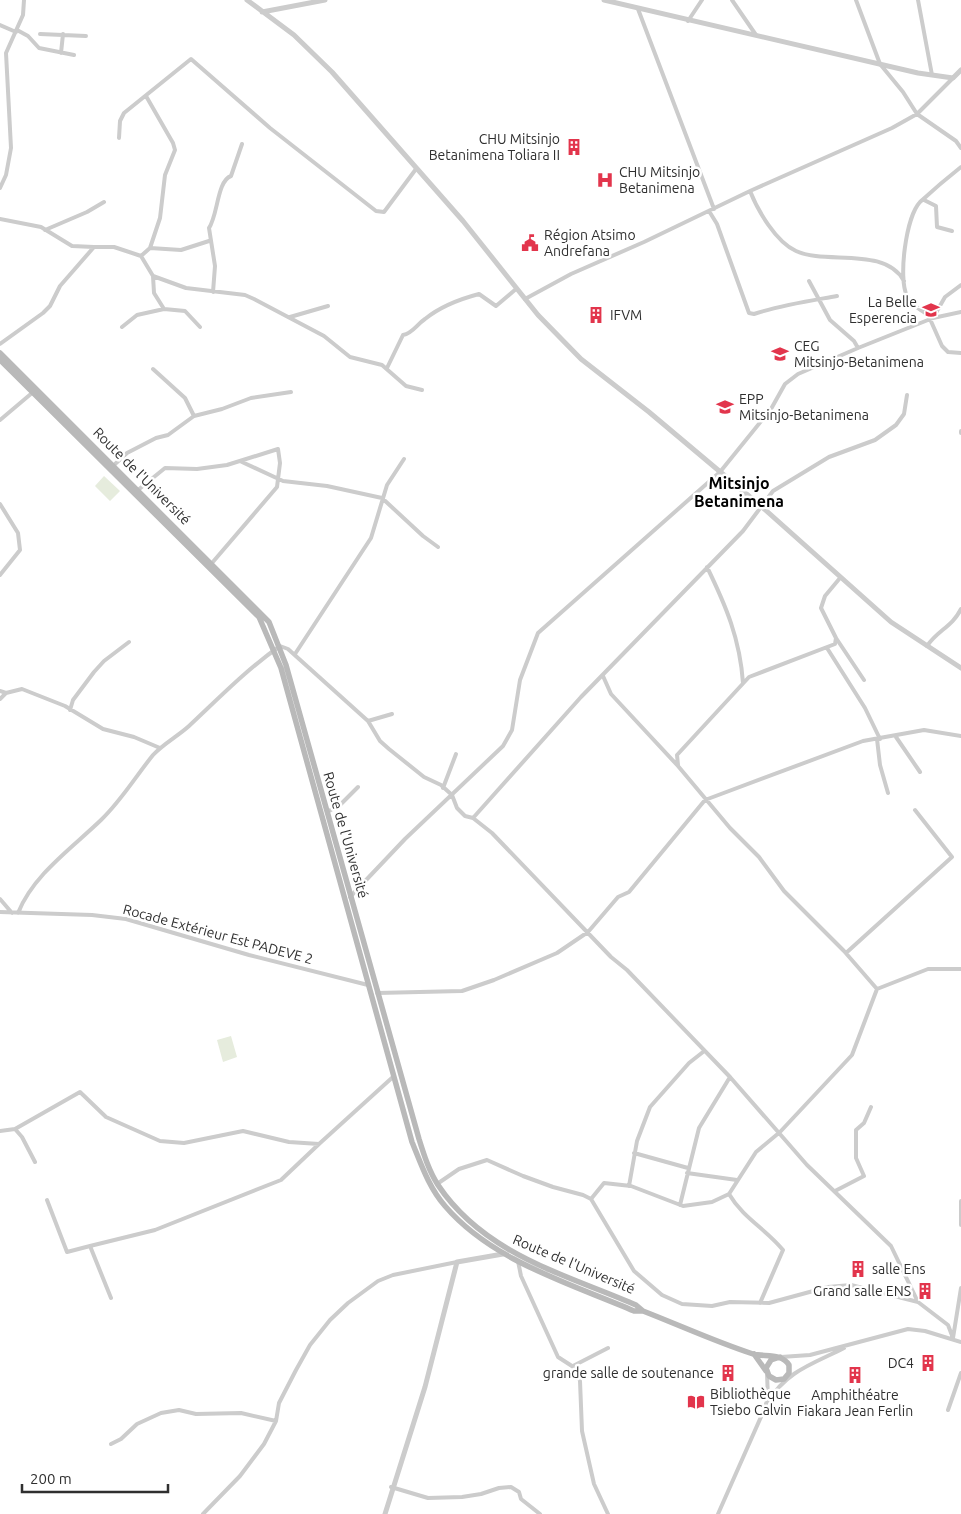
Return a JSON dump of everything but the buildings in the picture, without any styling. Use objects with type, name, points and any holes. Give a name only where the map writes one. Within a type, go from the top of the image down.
[{"type":"main road","name":"Route de l'Université","points":[[0,353],[263,614],[277,648],[412,1142],[432,1187],[445,1206],[484,1243],[518,1261],[634,1311],[643,1311],[754,1354],[780,1357]]},
{"type":"main road","name":"Route de l'Université","points":[[0,360],[259,617],[277,648]]},
{"type":"main road","name":"Route de l'Université","points":[[290,695],[327,812],[419,1140],[437,1184],[470,1223],[508,1251],[636,1304],[643,1311]]},
{"type":"main road","points":[[754,1354],[767,1373],[776,1380],[787,1376],[789,1364],[780,1357],[771,1360],[768,1363],[767,1373]]},
{"type":"street","points":[[0,58],[6,53],[17,31],[23,15],[24,0]]},
{"type":"street","points":[[247,0],[314,53],[463,221],[524,299],[581,359],[649,412],[762,507],[891,622],[961,668]]},
{"type":"street","points":[[262,12],[324,0]]},
{"type":"street","points":[[604,0],[757,37],[952,78]]},
{"type":"street","points":[[688,21],[702,0]]},
{"type":"street","points":[[732,0],[757,37]]},
{"type":"street","points":[[856,0],[880,64],[918,114],[956,141],[961,148]]},
{"type":"street","points":[[918,0],[932,75]]},
{"type":"street","points":[[638,9],[714,209]]},
{"type":"street","points":[[0,25],[28,36],[39,48],[74,55]]},
{"type":"street","points":[[40,34],[86,36]]},
{"type":"street","points":[[61,53],[63,34]]},
{"type":"street","points":[[1,185],[11,148],[6,53]]},
{"type":"street","points":[[119,138],[120,121],[124,113],[191,60],[270,128],[376,211],[384,212],[416,169]]},
{"type":"street","points":[[524,299],[571,274],[892,128],[918,114],[961,70]]},
{"type":"street","points":[[141,256],[150,248],[160,218],[166,175],[175,150],[173,143],[146,96]]},
{"type":"street","points":[[213,292],[215,260],[209,228],[213,222],[222,184],[226,178],[231,176],[242,144]]},
{"type":"street","points":[[961,167],[924,200],[914,212],[904,252],[906,295],[914,305],[932,318],[942,346],[951,354],[961,353]]},
{"type":"street","points":[[750,191],[765,221],[794,251],[836,257],[862,258],[894,268],[904,281]]},
{"type":"street","points":[[924,200],[936,206],[937,227],[952,231]]},
{"type":"street","points":[[45,230],[87,212],[104,202]]},
{"type":"street","points":[[709,211],[717,224],[749,312],[754,314],[784,304],[795,305],[837,296]]},
{"type":"street","points":[[0,219],[41,227],[72,246],[114,247],[141,256],[153,276],[154,293],[164,309]]},
{"type":"street","points":[[150,248],[181,250],[210,241]]},
{"type":"street","points":[[0,344],[50,306],[60,286],[94,247]]},
{"type":"street","points":[[153,276],[186,288],[245,295],[324,336],[350,357],[387,368],[406,386],[422,390]]},
{"type":"street","points":[[809,282],[830,320],[854,341],[858,348]]},
{"type":"street","points":[[932,318],[945,297],[961,285]]},
{"type":"street","points":[[387,368],[403,335],[409,334],[428,316],[460,299],[479,294],[496,306],[516,289]]},
{"type":"street","points":[[290,317],[328,306]]},
{"type":"street","points":[[122,327],[137,316],[164,309],[185,311],[200,327]]},
{"type":"street","points":[[350,897],[405,839],[503,746],[512,730],[520,680],[538,633],[720,472],[772,409],[785,384],[798,374],[858,348],[932,318],[961,312]]},
{"type":"street","points":[[154,370],[185,398],[194,416]]},
{"type":"street","points":[[114,465],[126,453],[156,438],[168,436],[194,416],[222,409],[251,398],[291,392]]},
{"type":"street","points":[[0,420],[32,393]]},
{"type":"street","points":[[473,818],[581,696],[603,676],[707,567],[762,507],[774,491],[829,457],[875,440],[896,425],[904,414],[907,395]]},
{"type":"street","points":[[138,490],[165,468],[204,469],[242,462],[278,449],[279,479],[277,487],[212,563]]},
{"type":"street","points":[[295,654],[368,543],[387,485],[404,459]]},
{"type":"street","points":[[242,462],[279,479],[327,486],[382,498],[423,536],[438,547]]},
{"type":"street","points":[[0,504],[18,533],[20,550],[0,575]]},
{"type":"street","points":[[707,567],[730,618],[741,654],[743,683]]},
{"type":"street","points":[[840,578],[825,596],[821,608],[836,638],[864,680]]},
{"type":"street","points":[[927,646],[933,638],[955,621],[961,609]]},
{"type":"street","points":[[678,766],[677,755],[749,676],[827,648],[835,644],[836,638]]},
{"type":"street","points":[[70,710],[73,700],[94,672],[104,661],[130,642]]},
{"type":"street","points":[[18,913],[22,903],[36,883],[102,819],[160,748],[189,726],[227,688],[238,682],[244,672],[277,648],[295,654],[368,721],[380,742],[424,777],[452,794],[457,808],[465,816],[473,818],[515,855],[703,1052],[730,1077],[808,1165],[890,1246],[902,1265],[918,1302]]},
{"type":"street","points":[[827,648],[878,739],[880,765],[888,793]]},
{"type":"street","points":[[603,676],[611,694],[678,766],[705,800],[759,857],[784,891],[846,953],[876,989]]},
{"type":"street","points":[[0,699],[6,693],[22,689],[65,706],[103,729],[134,737],[160,748]]},
{"type":"street","points":[[0,691],[6,693]]},
{"type":"street","points":[[368,721],[392,714]]},
{"type":"street","points":[[377,993],[462,991],[476,988],[558,953],[588,932],[618,897],[628,892],[705,800],[854,744],[929,730],[946,735],[961,736]]},
{"type":"street","points":[[896,737],[920,772]]},
{"type":"street","points":[[443,788],[456,754]]},
{"type":"street","points":[[327,812],[340,805],[358,787]]},
{"type":"street","points":[[846,953],[952,857],[915,810]]},
{"type":"street","points":[[0,899],[12,914]]},
{"type":"street","name":"Rocade Extérieur Est PADEVE 2","points":[[0,912],[12,914],[92,915],[126,919],[249,955],[369,985]]},
{"type":"street","points":[[590,1199],[604,1183],[629,1186],[680,1205],[696,1206],[730,1194],[756,1152],[780,1132],[852,1055],[876,989],[928,969],[961,969]]},
{"type":"street","points":[[629,1186],[636,1141],[650,1107],[689,1063],[703,1052]]},
{"type":"street","points":[[47,1200],[67,1252],[155,1230],[281,1180],[394,1076]]},
{"type":"street","points":[[680,1205],[699,1128],[730,1077]]},
{"type":"street","points":[[0,1131],[15,1129],[80,1092],[106,1117],[160,1141],[184,1143],[243,1131],[289,1142],[319,1144]]},
{"type":"street","points":[[836,1191],[864,1176],[856,1158],[856,1130],[864,1123],[871,1108]]},
{"type":"street","points":[[15,1129],[22,1137],[34,1162]]},
{"type":"street","points":[[634,1153],[688,1171],[737,1180]]},
{"type":"street","points":[[437,1184],[459,1169],[487,1160],[553,1187],[583,1195],[590,1199],[634,1271],[662,1296],[682,1304],[712,1306],[730,1302],[769,1303],[828,1287],[850,1285],[918,1302],[948,1325],[953,1338]]},
{"type":"street","points":[[730,1194],[740,1211],[773,1237],[783,1250],[760,1303]]},
{"type":"street","points":[[961,1201],[961,1226]]},
{"type":"street","points":[[90,1246],[111,1298]]},
{"type":"street","points":[[203,1514],[240,1476],[264,1444],[276,1421],[279,1403],[310,1344],[330,1320],[348,1303],[378,1281],[393,1275],[503,1254]]},
{"type":"street","points":[[518,1261],[521,1276],[558,1357],[573,1366],[580,1380],[582,1430],[594,1484],[608,1514]]},
{"type":"street","points":[[384,1514],[391,1487],[425,1387],[457,1262]]},
{"type":"street","points":[[953,1338],[961,1288]]},
{"type":"street","points":[[780,1357],[810,1355],[908,1329],[925,1330],[961,1342]]},
{"type":"street","points":[[764,1410],[787,1376],[798,1373],[818,1360],[851,1344]]},
{"type":"street","points":[[573,1366],[608,1348]]},
{"type":"street","points":[[718,1514],[764,1410],[768,1398],[767,1373]]},
{"type":"street","points":[[948,1410],[961,1373]]},
{"type":"street","points":[[111,1444],[121,1439],[137,1424],[161,1413],[179,1410],[196,1414],[242,1413],[276,1421]]},
{"type":"street","points":[[391,1487],[428,1498],[462,1497],[511,1487],[520,1492],[521,1499],[540,1514]]},
{"type":"green space","points":[[104,476],[120,491],[110,501],[95,486]]},
{"type":"green space","points":[[231,1036],[237,1057],[223,1062],[217,1040]]},
{"type":"place","name":"CHU Mitsinjo Betanimena Toliara II","points":[[574,147]]},
{"type":"place","name":"CHU Mitsinjo Betanimena","points":[[605,180]]},
{"type":"place","name":"Région Atsimo Andrefana","points":[[530,243]]},
{"type":"place","name":"La Belle Esperencia","points":[[931,310]]},
{"type":"place","name":"IFVM","points":[[596,315]]},
{"type":"place","name":"CEG Mitsinjo-Betanimena","points":[[780,354]]},
{"type":"place","name":"EPP Mitsinjo-Betanimena","points":[[725,407]]},
{"type":"place","name":"salle Ens","points":[[858,1269]]},
{"type":"place","name":"Grand salle ENS","points":[[925,1291]]},
{"type":"place","name":"DC4","points":[[928,1363]]},
{"type":"place","name":"grande salle de soutenance","points":[[728,1373]]},
{"type":"place","name":"Amphithéatre Fiakara Jean Ferlin","points":[[855,1375]]},
{"type":"place","name":"Bibliothèque Tsiebo Calvin","points":[[696,1402]]},
{"type":"district","name":"Mitsinjo Betanimena","points":[[739,492]]}]
